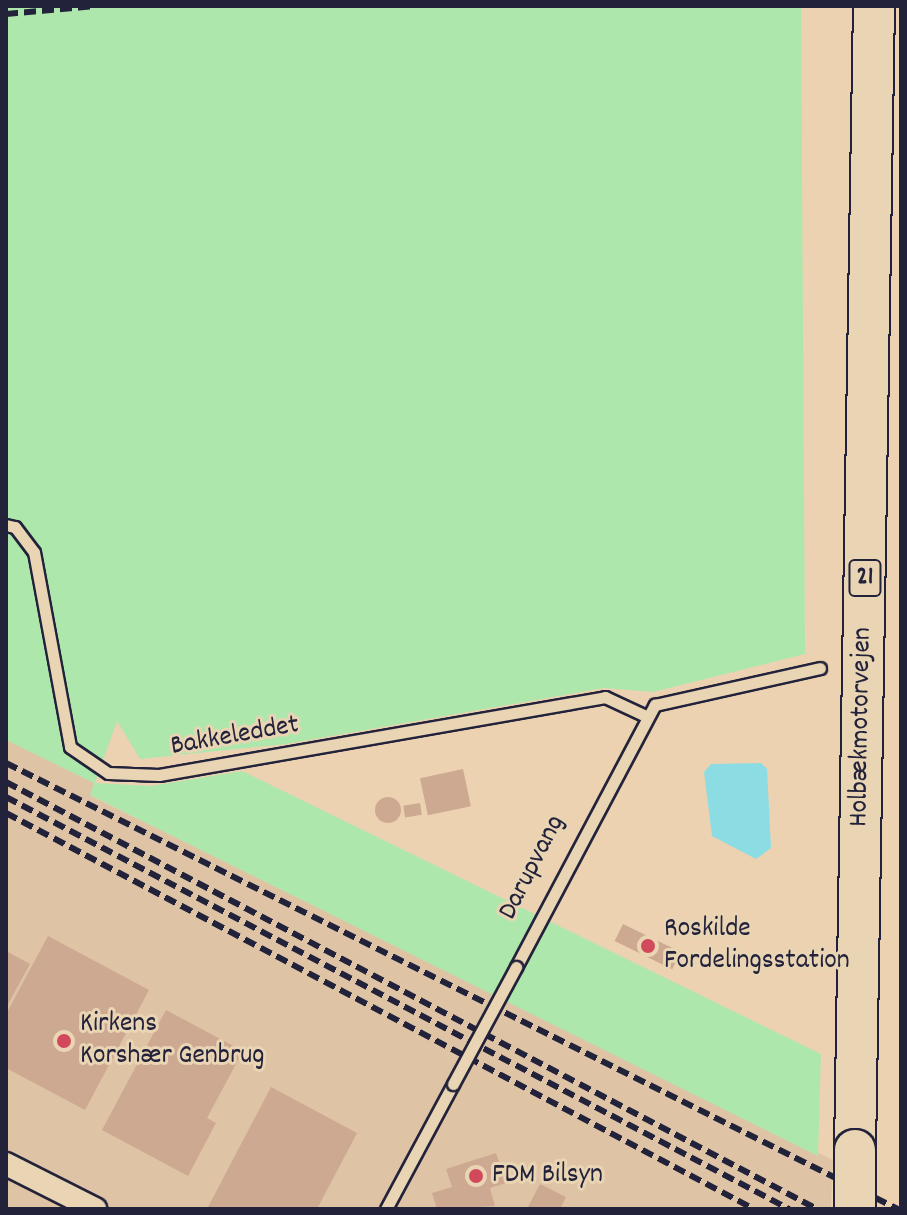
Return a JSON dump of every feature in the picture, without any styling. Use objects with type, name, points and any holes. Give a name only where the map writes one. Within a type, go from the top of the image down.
[{"type":"highway","name":"Holbækmotorvejen","points":[[855,1209],[874,6]]},
{"type":"street","points":[[6,1164],[95,1209]]},
{"type":"lane","name":"Bakkeleddet","points":[[6,525],[15,527],[34,552],[70,747],[108,773],[159,775],[605,697],[646,716]]},
{"type":"lane","points":[[646,716],[655,705],[688,694],[820,668]]},
{"type":"lane","name":"Darupvang","points":[[386,1209],[646,716]]},
{"type":"shaded area","points":[[6,739],[95,783],[91,796],[833,1160],[831,1209],[6,1209]]},
{"type":"green space","points":[[6,6],[801,6],[805,654],[653,692],[604,688],[286,744],[140,759],[117,721],[95,783],[151,786],[242,771],[821,1054],[818,1156],[90,795],[94,783],[6,740]]},
{"type":"water","points":[[761,763],[767,769],[771,848],[756,859],[712,836],[704,772],[711,764]]},
{"type":"building","points":[[463,769],[471,806],[428,815],[420,778]]},
{"type":"building","points":[[388,797],[397,801],[401,810],[397,819],[388,823],[379,819],[375,810],[379,801]]},
{"type":"building","points":[[420,803],[422,815],[405,818],[403,806]]},
{"type":"building","name":"Roskilde Fordelingsstation","points":[[623,924],[681,952],[672,969],[615,941]]},
{"type":"building","name":"Kirkens Korshær Genbrug","points":[[48,936],[149,990],[85,1110],[6,1068],[6,1014]]},
{"type":"building","name":"Kirkens Korshær Genbrug","points":[[6,951],[30,964],[6,1008]]},
{"type":"building","points":[[166,1010],[243,1051],[207,1118],[216,1123],[188,1176],[102,1130]]},
{"type":"building","points":[[271,1087],[357,1133],[317,1209],[207,1209]]},
{"type":"building","name":"FDM Bilsyn","points":[[496,1153],[506,1183],[490,1188],[495,1206],[437,1209],[432,1193],[452,1187],[446,1169]]},
{"type":"building","points":[[540,1184],[566,1197],[560,1209],[527,1209]]},
{"type":"railway","points":[[6,14],[96,6]]},
{"type":"railway","points":[[6,763],[898,1209]]},
{"type":"railway","points":[[6,782],[817,1209]]},
{"type":"railway","points":[[6,797],[789,1209]]},
{"type":"railway","points":[[6,813],[754,1209]]},
{"type":"place","name":"Roskilde Fordelingsstation","points":[[648,946]]},
{"type":"place","name":"Kirkens Korshær Genbrug","points":[[64,1041]]},
{"type":"place","name":"FDM Bilsyn","points":[[476,1176]]}]
